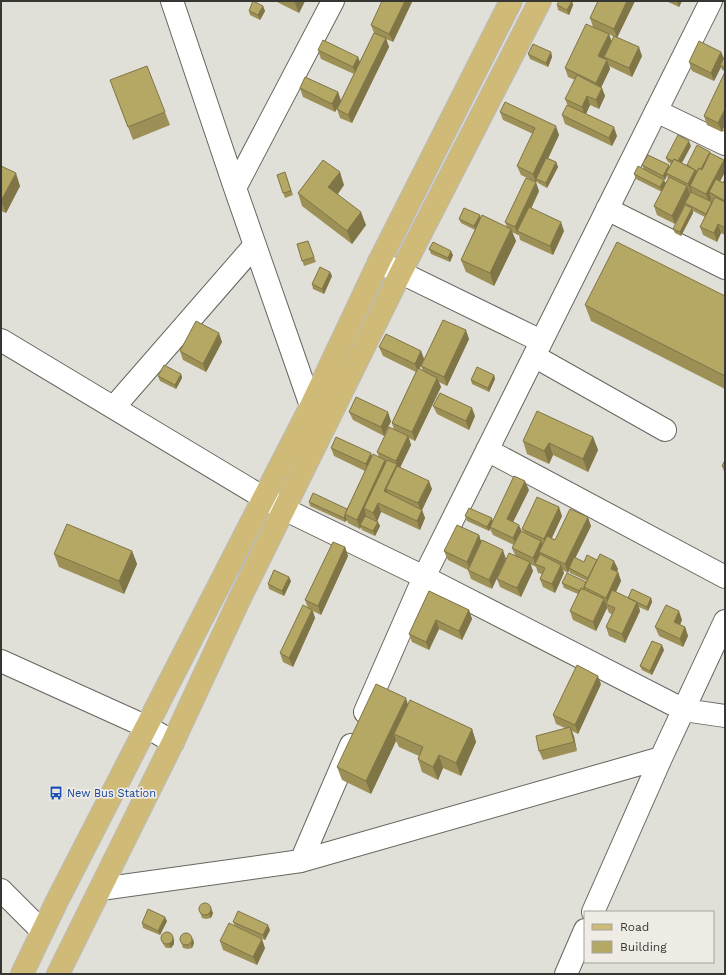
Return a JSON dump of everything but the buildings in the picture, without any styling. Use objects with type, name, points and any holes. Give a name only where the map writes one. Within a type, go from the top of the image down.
[{"type":"main road","points":[[22,974],[42,932],[311,406],[379,262],[511,1]]},
{"type":"main road","points":[[58,974],[173,742],[241,596],[400,272],[540,1]]},
{"type":"street","points":[[172,1],[311,406]]},
{"type":"street","points":[[235,188],[333,1]]},
{"type":"street","points":[[300,861],[424,577],[711,1]]},
{"type":"street","points":[[656,111],[725,144]]},
{"type":"street","points":[[607,209],[725,268]]},
{"type":"street","points":[[114,407],[255,245]]},
{"type":"street","points":[[379,262],[538,348],[665,430]]},
{"type":"street","points":[[1,340],[284,509],[424,577],[684,710],[725,716]]},
{"type":"street","points":[[486,450],[725,577]]},
{"type":"street","points":[[593,911],[661,758],[725,621]]},
{"type":"street","points":[[1,661],[147,727],[173,742]]},
{"type":"street","points":[[101,888],[300,861],[661,758]]},
{"type":"street","points":[[1,890],[42,932]]},
{"type":"street","points":[[566,974],[584,932]]},
{"type":"place","name":"New Bus Station","points":[[56,793]]}]
